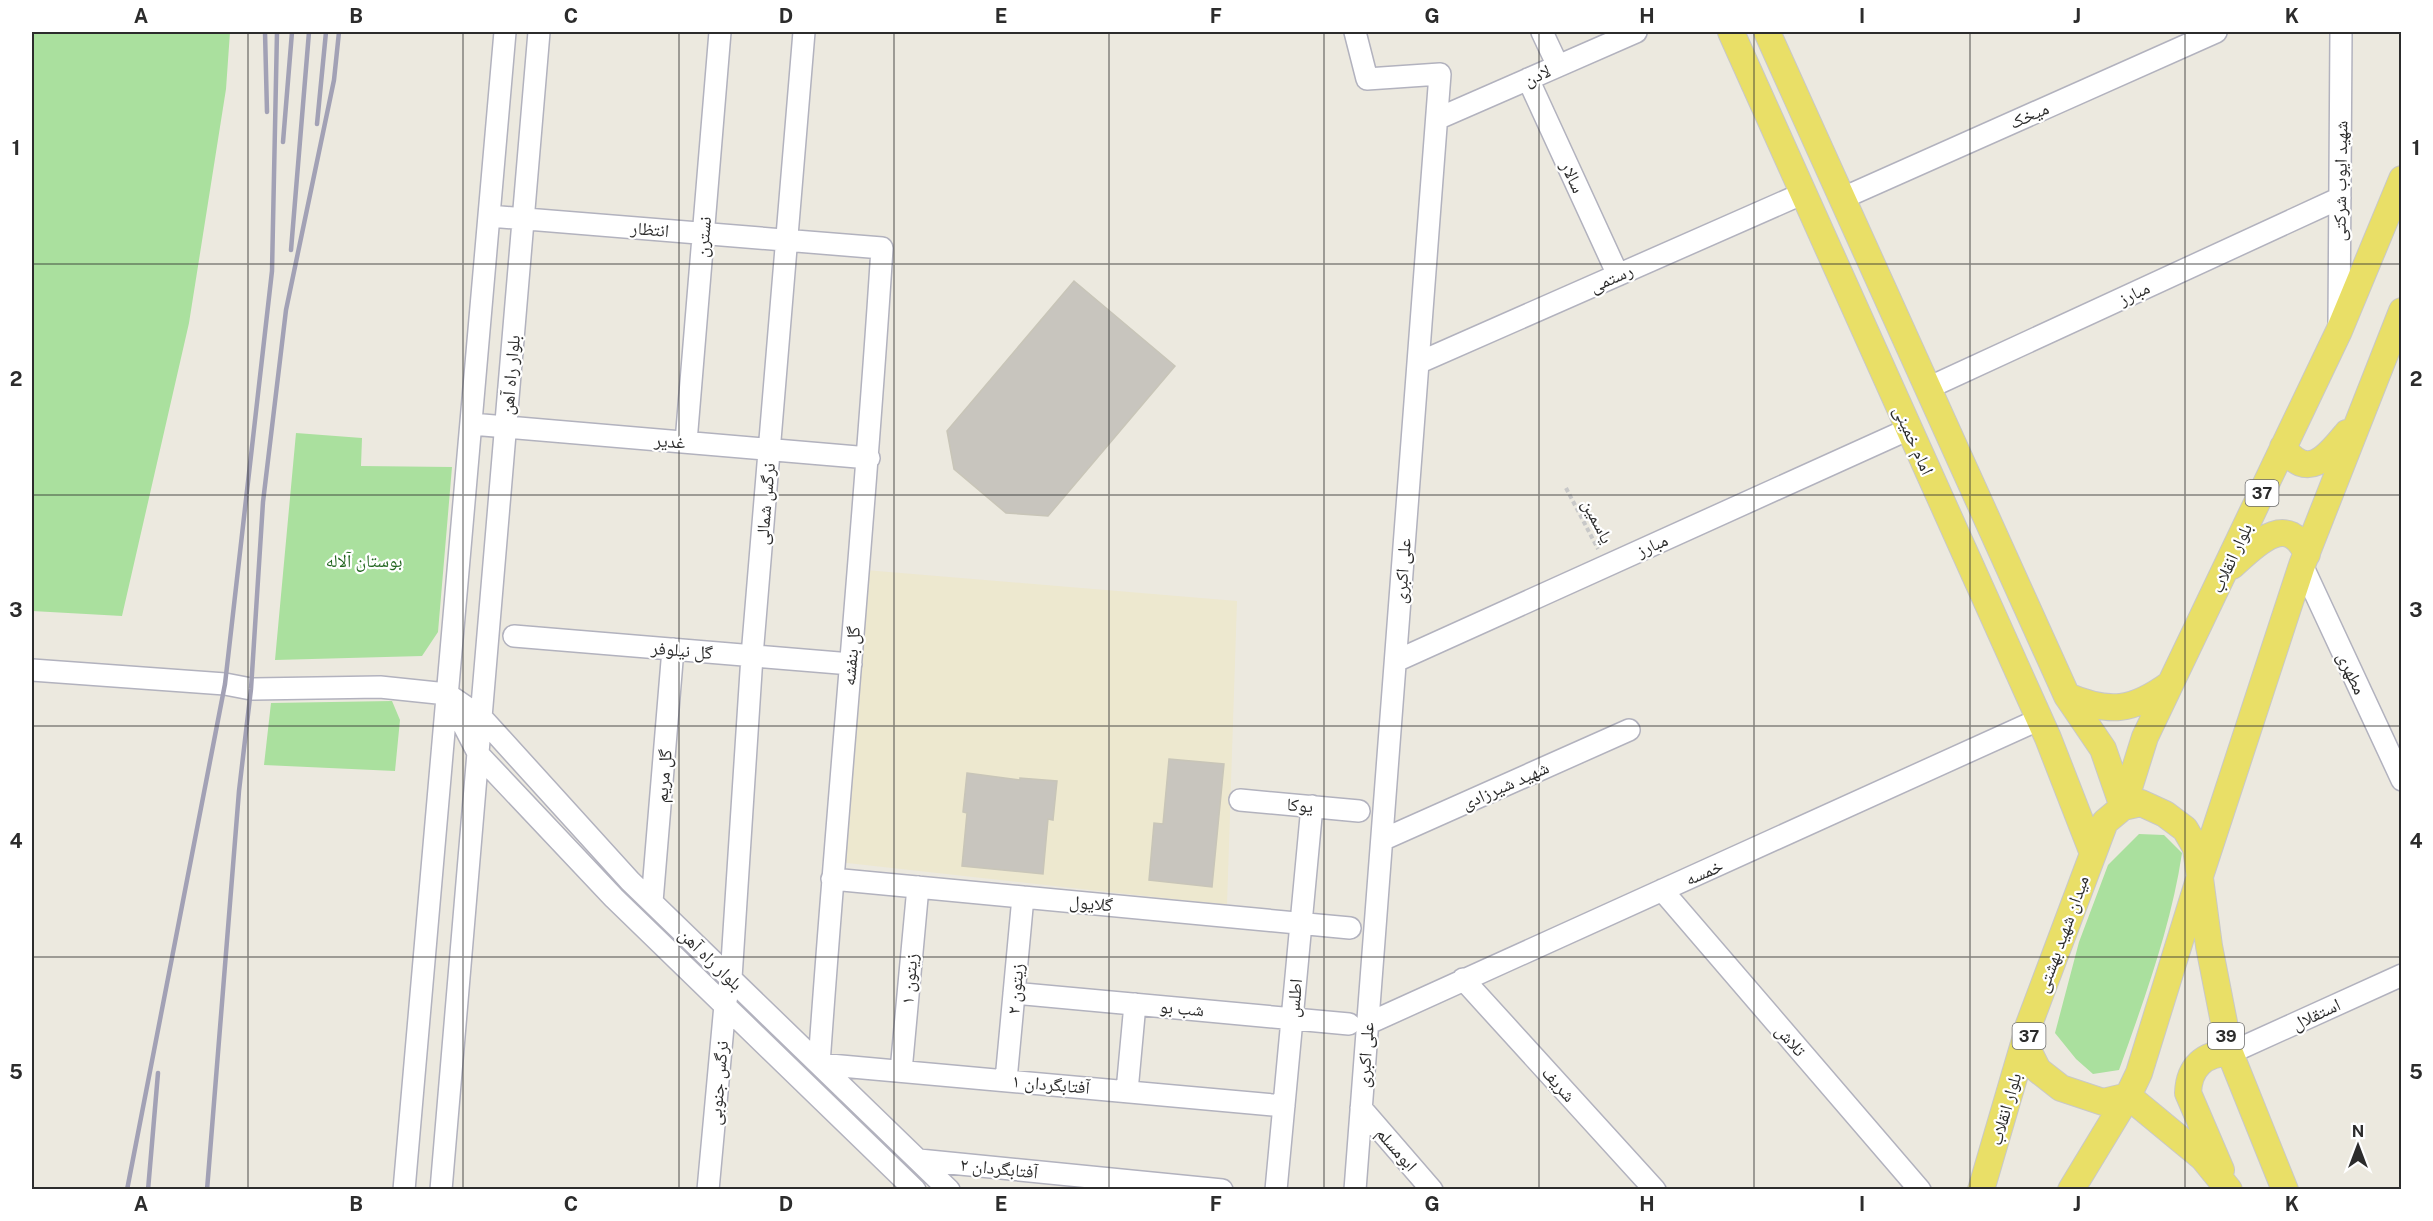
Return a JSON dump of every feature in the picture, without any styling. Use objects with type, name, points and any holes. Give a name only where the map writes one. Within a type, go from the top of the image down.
[{"type":"main road","name":"امام خمینی","points":[[1731,32],[2040,719],[2092,851]]},
{"type":"main road","name":"امام خمینی","points":[[1767,32],[2067,696],[2103,750],[2123,807]]},
{"type":"main road","name":"بلوار انقلاب","points":[[2123,807],[2145,737],[2339,331],[2402,179]]},
{"type":"main road","points":[[2071,1190],[2139,1073],[2201,873],[2304,560],[2402,311]]},
{"type":"main road","points":[[2283,447],[2295,460],[2302,463],[2319,462],[2326,458],[2361,415]]},
{"type":"main road","points":[[2223,575],[2269,535],[2288,534],[2296,539],[2304,560]]},
{"type":"main road","points":[[2067,696],[2093,707],[2121,708],[2148,700],[2171,684]]},
{"type":"main road","points":[[2123,807],[2141,803],[2165,814],[2185,829],[2196,848],[2201,873]]},
{"type":"main road","name":"میدان شهید بهشتی","points":[[2123,807],[2104,822],[2028,1027],[2029,1052],[2038,1070],[2061,1088],[2103,1102],[2127,1096]]},
{"type":"main road","name":"39","points":[[2201,873],[2210,946],[2230,1053],[2285,1190]]},
{"type":"main road","name":"بلوار انقلاب","points":[[1981,1190],[2028,1027]]},
{"type":"main road","points":[[2228,1186],[2188,1094],[2192,1072],[2199,1063],[2208,1057],[2230,1053]]},
{"type":"main road","points":[[2127,1096],[2203,1158],[2228,1186]]},
{"type":"street","name":"بلوار راه آهن","points":[[404,1190],[505,32]]},
{"type":"street","name":"بلوار راه آهن","points":[[441,1190],[539,32]]},
{"type":"street","name":"نسترن","points":[[686,442],[720,32]]},
{"type":"street","name":"نرگس شمالی","points":[[730,978],[752,656],[804,32]]},
{"type":"street","name":"علی اکبری","points":[[1354,1190],[1361,1108],[1358,1024],[1382,840],[1440,74],[1367,79],[1355,32]]},
{"type":"street","points":[[1542,32],[1558,66]]},
{"type":"street","name":"لادن","points":[[1437,119],[1636,32]]},
{"type":"street","name":"میخک","points":[[1843,198],[2216,32]]},
{"type":"street","name":"شهید ایوب شرکتی","points":[[2339,331],[2342,32]]},
{"type":"street","name":"سالار","points":[[1528,79],[1618,275]]},
{"type":"street","name":"رستمی","points":[[1418,363],[1804,193]]},
{"type":"street","name":"مبارز","points":[[1928,388],[2340,198]]},
{"type":"street","name":"انتظار","points":[[489,216],[882,248]]},
{"type":"street","name":"گل بنفشه","points":[[819,1064],[832,879],[869,458],[882,248]]},
{"type":"street","name":"غدیر","points":[[471,424],[869,458]]},
{"type":"street","name":"مبارز","points":[[1395,661],[1909,429]]},
{"type":"street","name":"مطهری","points":[[2304,560],[2402,780]]},
{"type":"street","name":"گل نیلوفر","points":[[514,636],[851,664]]},
{"type":"street","name":"گل مریم","points":[[652,902],[673,649]]},
{"type":"street","points":[[32,670],[225,684],[251,689],[381,687],[447,694]]},
{"type":"street","name":"بلوار راه آهن","points":[[447,694],[482,718],[652,902],[949,1190]]},
{"type":"street","name":"بلوار راه آهن","points":[[447,694],[478,755],[614,898],[915,1190]]},
{"type":"street","name":"خمسه","points":[[1358,1024],[2040,719]]},
{"type":"street","name":"شهید شیرزادی","points":[[1382,840],[1629,730]]},
{"type":"street","name":"یوکا","points":[[1240,800],[1359,811]]},
{"type":"street","name":"اطلس","points":[[1276,1190],[1312,806]]},
{"type":"street","name":"گلایول","points":[[832,879],[1350,928]]},
{"type":"street","name":"زیتون ۱","points":[[901,1071],[918,887]]},
{"type":"street","name":"تلاش","points":[[1662,890],[1920,1190]]},
{"type":"street","name":"زیتون ۲","points":[[1006,1080],[1023,897]]},
{"type":"street","name":"استقلال","points":[[2230,1053],[2402,975]]},
{"type":"street","name":"نرگس جنوبی","points":[[708,1190],[725,1005],[730,978]]},
{"type":"street","name":"شریف","points":[[1463,979],[1655,1190]]},
{"type":"street","name":"شب بو","points":[[1014,993],[1358,1024]]},
{"type":"street","points":[[1127,1091],[1135,1004]]},
{"type":"street","name":"آفتابگردان ۱","points":[[819,1064],[1284,1106]]},
{"type":"street","name":"ابومسلم","points":[[1361,1108],[1432,1190]]},
{"type":"street","name":"آفتابگردان ۲","points":[[919,1160],[1222,1190]]},
{"type":"path","name":"یاسمین","points":[[1566,488],[1606,566]]},
{"type":"shaded area","points":[[865,570],[1237,601],[1227,905],[838,862]]},
{"type":"green space","points":[[32,32],[230,32],[226,89],[189,323],[122,616],[32,611]]},
{"type":"green space","name":"بوستان آلاله","points":[[296,433],[362,438],[361,466],[452,467],[438,632],[422,656],[275,660]]},
{"type":"green space","points":[[392,701],[400,720],[395,771],[264,765],[271,703]]},
{"type":"green space","points":[[2139,834],[2164,835],[2182,853],[2177,881],[2156,963],[2119,1070],[2093,1074],[2076,1059],[2055,1033],[2079,942],[2108,865]]},
{"type":"building","points":[[1074,281],[1175,366],[1048,516],[1006,513],[954,469],[947,431]]},
{"type":"building","points":[[1169,759],[1224,764],[1212,887],[1149,880],[1154,823],[1163,824]]},
{"type":"building","points":[[967,773],[1020,780],[1020,778],[1057,781],[1053,820],[1048,819],[1043,874],[962,866],[967,813],[963,812]]},
{"type":"railway","points":[[265,32],[267,112]]},
{"type":"railway","points":[[127,1190],[225,684],[272,271],[277,32]]},
{"type":"railway","points":[[283,142],[292,32]]},
{"type":"railway","points":[[291,250],[309,32]]},
{"type":"railway","points":[[317,124],[326,32]]},
{"type":"railway","points":[[207,1190],[239,791],[251,689],[263,502],[286,310],[334,80],[339,32]]},
{"type":"railway","points":[[148,1190],[158,1073]]}]
